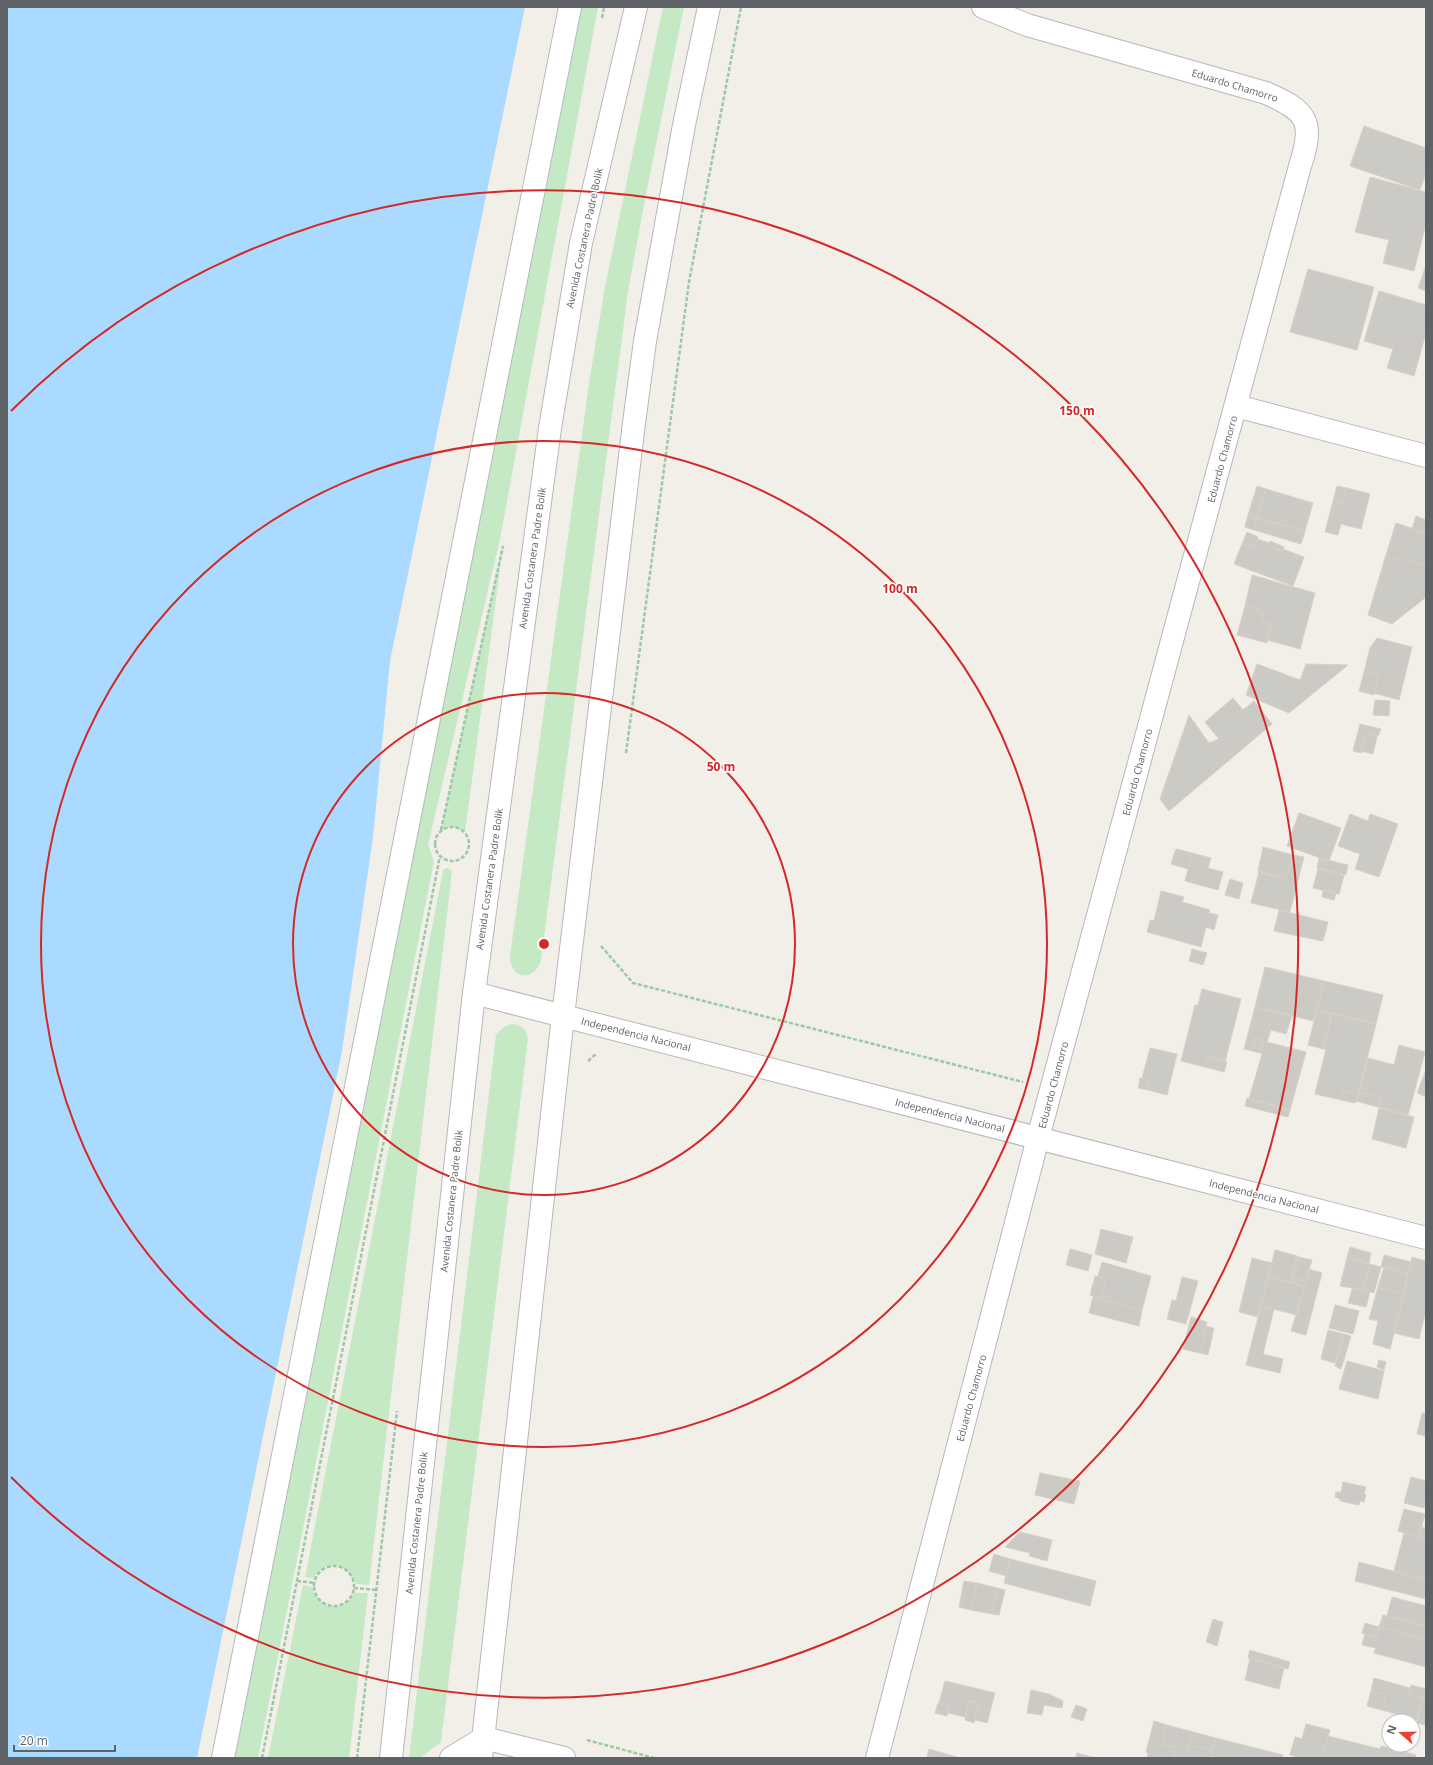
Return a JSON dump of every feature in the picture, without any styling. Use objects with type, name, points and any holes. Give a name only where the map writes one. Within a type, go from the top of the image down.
[{"type":"street","points":[[223,1758],[506,338],[570,7]]},
{"type":"street","name":"Avenida Costanera Padre Bolik","points":[[391,1758],[474,993],[548,436],[563,342],[582,243],[636,7]]},
{"type":"street","points":[[482,1748],[563,1016],[633,431],[645,341],[684,125],[709,7]]},
{"type":"street","name":"Eduardo Chamorro","points":[[877,1758],[1038,1138],[1298,173],[1307,145],[1307,127],[1300,112],[1288,102],[1266,93],[1027,25],[983,7]]},
{"type":"street","points":[[1236,406],[1426,456]]},
{"type":"street","name":"Independencia Nacional","points":[[474,993],[1426,1238]]},
{"type":"street","points":[[451,1758],[482,1748],[564,1758]]},
{"type":"path","points":[[626,755],[689,282],[741,7]]},
{"type":"path","points":[[262,1758],[440,856],[435,846],[435,840],[441,830],[446,827],[454,826],[464,830],[470,841],[470,847],[465,856],[456,861],[450,861],[440,856]]},
{"type":"path","points":[[600,945],[632,983],[1028,1084]]},
{"type":"path","points":[[586,1063],[599,1052]]},
{"type":"path","points":[[333,1566],[346,1570],[351,1575],[354,1588],[349,1600],[344,1604],[331,1606],[320,1600],[314,1589],[315,1583],[321,1571],[333,1566]]},
{"type":"path","points":[[296,1581],[315,1583]]},
{"type":"path","points":[[354,1588],[377,1590]]},
{"type":"path","points":[[581,1739],[654,1758]]},
{"type":"green space","points":[[574,7],[598,7],[500,539],[428,845],[434,861],[258,1758],[229,1758]]},
{"type":"green space","points":[[663,7],[684,7],[628,291],[541,960],[536,970],[527,975],[523,975],[518,974],[515,971],[510,961],[510,956],[590,377],[605,287]]},
{"type":"green space","points":[[504,539],[465,832],[454,826],[441,830]]},
{"type":"green space","points":[[448,868],[452,871],[369,1585],[356,1584],[348,1571],[343,1567],[336,1565],[324,1567],[314,1578],[305,1577],[443,871],[444,869]]},
{"type":"green space","points":[[513,1024],[524,1028],[528,1039],[441,1742],[420,1758],[409,1758],[496,1035],[506,1026]]},
{"type":"green space","points":[[303,1585],[312,1587],[319,1600],[325,1604],[338,1607],[350,1600],[354,1593],[368,1593],[349,1758],[268,1758]]},
{"type":"water","points":[[7,7],[525,7],[390,661],[373,837],[342,1051],[197,1758],[7,1758]]},
{"type":"building","points":[[1364,126],[1426,148],[1426,173],[1420,190],[1350,166]]},
{"type":"building","points":[[1370,177],[1426,192],[1426,224],[1414,271],[1383,263],[1389,240],[1355,232]]},
{"type":"building","points":[[1426,265],[1426,291],[1418,288]]},
{"type":"building","points":[[1308,269],[1374,287],[1357,350],[1290,332]]},
{"type":"building","points":[[1379,291],[1426,305],[1426,333],[1414,376],[1387,368],[1393,349],[1364,341]]},
{"type":"building","points":[[1257,486],[1266,489],[1257,518],[1248,515]]},
{"type":"building","points":[[1337,486],[1347,488],[1343,503],[1333,501]]},
{"type":"building","points":[[1347,488],[1370,494],[1361,529],[1341,524],[1338,535],[1325,532],[1333,501],[1343,503]]},
{"type":"building","points":[[1266,489],[1313,503],[1305,531],[1257,518]]},
{"type":"building","points":[[1248,515],[1257,518],[1254,530],[1245,527]]},
{"type":"building","points":[[1416,516],[1426,520],[1426,533],[1412,529]]},
{"type":"building","points":[[1257,518],[1305,531],[1301,544],[1254,530]]},
{"type":"building","points":[[1396,523],[1426,533],[1426,566],[1386,555]]},
{"type":"building","points":[[1247,532],[1258,537],[1254,548],[1242,544]]},
{"type":"building","points":[[1257,539],[1269,543],[1268,546],[1282,551],[1283,549],[1304,557],[1293,586],[1234,564],[1242,544],[1254,548]]},
{"type":"building","points":[[1270,541],[1284,547],[1282,551],[1268,546]]},
{"type":"building","points":[[1386,555],[1426,566],[1426,597],[1392,624],[1368,615]]},
{"type":"building","points":[[1252,575],[1315,593],[1300,649],[1267,640],[1271,624],[1262,621],[1264,611],[1245,606]]},
{"type":"building","points":[[1245,606],[1264,611],[1262,621],[1271,624],[1267,643],[1237,635]]},
{"type":"building","points":[[1377,638],[1412,647],[1399,700],[1374,693],[1379,675],[1364,672],[1370,648]]},
{"type":"building","points":[[1257,664],[1300,680],[1306,664],[1348,665],[1289,713],[1246,695]]},
{"type":"building","points":[[1364,672],[1379,675],[1374,695],[1359,691]]},
{"type":"building","points":[[1233,698],[1243,710],[1254,701],[1272,724],[1169,811],[1160,799],[1189,715],[1209,743],[1219,739],[1205,722]]},
{"type":"building","points":[[1375,700],[1390,701],[1389,716],[1373,715]]},
{"type":"building","points":[[1360,724],[1381,729],[1378,736],[1365,733],[1361,753],[1353,751]]},
{"type":"building","points":[[1365,733],[1377,736],[1373,754],[1361,751]]},
{"type":"building","points":[[1299,813],[1341,828],[1329,861],[1287,846]]},
{"type":"building","points":[[1350,814],[1368,821],[1370,814],[1398,824],[1379,877],[1355,869],[1360,854],[1338,846]]},
{"type":"building","points":[[1263,847],[1293,855],[1286,879],[1258,871]]},
{"type":"building","points":[[1176,849],[1192,853],[1188,869],[1171,864]]},
{"type":"building","points":[[1192,853],[1211,858],[1208,868],[1223,872],[1218,890],[1185,881]]},
{"type":"building","points":[[1293,855],[1304,857],[1290,912],[1251,903],[1259,872],[1286,879]]},
{"type":"building","points":[[1319,858],[1348,865],[1346,875],[1317,868]]},
{"type":"building","points":[[1318,869],[1344,875],[1339,894],[1313,888]]},
{"type":"building","points":[[1230,879],[1243,883],[1239,899],[1225,895]]},
{"type":"building","points":[[1161,891],[1184,897],[1182,902],[1210,910],[1209,913],[1218,915],[1214,930],[1206,927],[1201,947],[1147,932],[1150,920],[1154,921]]},
{"type":"building","points":[[1323,891],[1336,893],[1334,900],[1322,897]]},
{"type":"building","points":[[1279,910],[1328,922],[1323,941],[1274,931]]},
{"type":"building","points":[[1192,949],[1207,953],[1203,965],[1189,961]]},
{"type":"building","points":[[1265,967],[1324,981],[1314,1021],[1255,1007]]},
{"type":"building","points":[[1324,981],[1383,995],[1376,1024],[1317,1010]]},
{"type":"building","points":[[1202,989],[1241,999],[1225,1062],[1208,1057],[1205,1067],[1181,1061],[1195,1005],[1198,1005]]},
{"type":"building","points":[[1255,1007],[1292,1016],[1286,1034],[1271,1030],[1267,1042],[1255,1038],[1252,1051],[1244,1049]]},
{"type":"building","points":[[1317,1010],[1332,1013],[1323,1049],[1308,1045]]},
{"type":"building","points":[[1332,1013],[1376,1024],[1358,1094],[1343,1090],[1341,1100],[1315,1094],[1326,1049],[1323,1049]]},
{"type":"building","points":[[1255,1038],[1263,1041],[1260,1053],[1252,1051]]},
{"type":"building","points":[[1263,1041],[1306,1052],[1290,1110],[1249,1099],[1262,1054],[1260,1053]]},
{"type":"building","points":[[1399,1045],[1425,1052],[1408,1115],[1378,1107],[1381,1098],[1359,1092],[1368,1058],[1394,1065]]},
{"type":"building","points":[[1150,1048],[1177,1054],[1167,1095],[1148,1090],[1150,1081],[1142,1078]]},
{"type":"building","points":[[1208,1057],[1227,1062],[1224,1072],[1205,1067]]},
{"type":"building","points":[[1426,1070],[1426,1097],[1417,1093]]},
{"type":"building","points":[[1140,1078],[1150,1081],[1148,1090],[1138,1088]]},
{"type":"building","points":[[1343,1090],[1358,1094],[1355,1103],[1341,1100]]},
{"type":"building","points":[[1359,1092],[1381,1098],[1378,1107],[1356,1101]]},
{"type":"building","points":[[1247,1098],[1290,1110],[1288,1117],[1245,1106]]},
{"type":"building","points":[[1379,1108],[1414,1117],[1406,1148],[1372,1139]]},
{"type":"building","points":[[1101,1229],[1133,1237],[1126,1263],[1095,1254]]},
{"type":"building","points":[[1350,1247],[1371,1253],[1369,1263],[1347,1258]]},
{"type":"building","points":[[1070,1249],[1092,1255],[1088,1271],[1066,1265]]},
{"type":"building","points":[[1275,1250],[1297,1256],[1290,1282],[1268,1277]]},
{"type":"building","points":[[1384,1255],[1411,1262],[1408,1274],[1381,1267]]},
{"type":"building","points":[[1297,1256],[1299,1257],[1293,1278],[1306,1281],[1309,1269],[1322,1273],[1306,1335],[1291,1331],[1305,1286],[1290,1282]]},
{"type":"building","points":[[1299,1257],[1312,1260],[1306,1281],[1293,1278]]},
{"type":"building","points":[[1412,1257],[1426,1261],[1426,1310],[1419,1339],[1394,1333]]},
{"type":"building","points":[[1252,1258],[1272,1263],[1258,1317],[1239,1312]]},
{"type":"building","points":[[1347,1258],[1370,1264],[1363,1290],[1340,1286]]},
{"type":"building","points":[[1102,1262],[1151,1276],[1142,1310],[1100,1299],[1106,1278],[1098,1276]]},
{"type":"building","points":[[1370,1264],[1381,1267],[1374,1293],[1363,1290]]},
{"type":"building","points":[[1384,1267],[1408,1274],[1404,1294],[1378,1287]]},
{"type":"building","points":[[1095,1276],[1106,1278],[1100,1299],[1090,1295]]},
{"type":"building","points":[[1182,1277],[1198,1281],[1186,1324],[1167,1319],[1172,1300],[1176,1301]]},
{"type":"building","points":[[1268,1277],[1305,1286],[1297,1315],[1261,1306]]},
{"type":"building","points":[[1353,1287],[1370,1292],[1366,1307],[1348,1303]]},
{"type":"building","points":[[1378,1287],[1404,1294],[1390,1349],[1373,1344],[1378,1321],[1369,1319]]},
{"type":"building","points":[[1093,1297],[1142,1310],[1139,1326],[1089,1313]]},
{"type":"building","points":[[1335,1305],[1359,1311],[1353,1334],[1329,1328]]},
{"type":"building","points":[[1261,1306],[1274,1309],[1263,1354],[1283,1359],[1280,1373],[1246,1365]]},
{"type":"building","points":[[1191,1317],[1207,1322],[1205,1329],[1189,1325]]},
{"type":"building","points":[[1189,1325],[1206,1329],[1200,1353],[1183,1349]]},
{"type":"building","points":[[1206,1326],[1214,1328],[1208,1355],[1200,1353]]},
{"type":"building","points":[[1328,1330],[1344,1334],[1335,1363],[1321,1359]]},
{"type":"building","points":[[1344,1334],[1351,1336],[1341,1369],[1335,1366]]},
{"type":"building","points":[[1379,1360],[1386,1362],[1384,1370],[1377,1367]]},
{"type":"building","points":[[1347,1361],[1384,1371],[1378,1399],[1339,1389]]},
{"type":"building","points":[[1422,1413],[1426,1414],[1426,1436],[1417,1434]]},
{"type":"building","points":[[1040,1473],[1080,1481],[1074,1504],[1035,1495]]},
{"type":"building","points":[[1411,1477],[1426,1481],[1426,1500],[1424,1508],[1404,1503]]},
{"type":"building","points":[[1343,1482],[1366,1487],[1364,1502],[1360,1501],[1359,1505],[1340,1501],[1340,1499],[1335,1497],[1336,1492],[1341,1492]]},
{"type":"building","points":[[1404,1509],[1425,1514],[1419,1537],[1398,1531]]},
{"type":"building","points":[[1421,1527],[1426,1528],[1426,1539],[1419,1537]]},
{"type":"building","points":[[1020,1532],[1052,1540],[1047,1561],[1029,1556],[1030,1553],[1005,1547]]},
{"type":"building","points":[[1404,1533],[1426,1539],[1426,1580],[1394,1571]]},
{"type":"building","points":[[994,1554],[1010,1559],[1006,1576],[989,1571]]},
{"type":"building","points":[[1010,1559],[1096,1581],[1090,1606],[1004,1583]]},
{"type":"building","points":[[1359,1562],[1426,1580],[1426,1599],[1355,1581]]},
{"type":"building","points":[[964,1581],[977,1583],[971,1610],[959,1607]]},
{"type":"building","points":[[977,1583],[997,1588],[992,1614],[971,1610]]},
{"type":"building","points":[[997,1588],[1005,1590],[999,1615],[992,1614]]},
{"type":"building","points":[[1392,1597],[1426,1606],[1425,1626],[1387,1616]]},
{"type":"building","points":[[1383,1615],[1426,1627],[1426,1640],[1379,1627]]},
{"type":"building","points":[[1213,1619],[1223,1622],[1217,1646],[1206,1642]]},
{"type":"building","points":[[1365,1623],[1379,1627],[1376,1637],[1362,1633]]},
{"type":"building","points":[[1379,1627],[1426,1639],[1426,1667],[1374,1653],[1376,1648],[1362,1645],[1365,1634],[1376,1637]]},
{"type":"building","points":[[1250,1650],[1290,1662],[1288,1669],[1248,1658]]},
{"type":"building","points":[[1250,1658],[1284,1668],[1279,1689],[1245,1680]]},
{"type":"building","points":[[1374,1678],[1410,1688],[1408,1694],[1424,1698],[1419,1713],[1392,1713],[1382,1710],[1386,1695],[1371,1691]]},
{"type":"building","points":[[945,1681],[995,1693],[987,1723],[975,1720],[979,1703],[969,1701],[965,1717],[948,1713],[950,1706],[939,1703]]},
{"type":"building","points":[[1411,1685],[1426,1689],[1424,1698],[1408,1694]]},
{"type":"building","points":[[1031,1690],[1049,1694],[1063,1701],[1062,1708],[1044,1705],[1042,1715],[1027,1713]]},
{"type":"building","points":[[1371,1691],[1386,1695],[1382,1710],[1367,1706]]},
{"type":"building","points":[[1424,1694],[1426,1695],[1426,1725],[1421,1724],[1421,1713],[1419,1713]]},
{"type":"building","points":[[969,1701],[979,1703],[974,1723],[965,1720]]},
{"type":"building","points":[[938,1703],[950,1706],[947,1716],[935,1713]]},
{"type":"building","points":[[1076,1705],[1087,1709],[1083,1721],[1071,1717]]},
{"type":"building","points":[[1154,1721],[1167,1725],[1162,1745],[1177,1748],[1174,1758],[1147,1758],[1148,1753],[1146,1752]]},
{"type":"building","points":[[1306,1724],[1330,1730],[1322,1758],[1301,1758],[1290,1755],[1295,1737],[1302,1739]]},
{"type":"building","points":[[1167,1725],[1193,1732],[1185,1758],[1174,1758],[1177,1748],[1162,1745]]},
{"type":"building","points":[[1193,1732],[1216,1738],[1212,1751],[1189,1745]]},
{"type":"building","points":[[1328,1736],[1380,1749],[1381,1746],[1381,1753],[1408,1753],[1416,1755],[1415,1758],[1322,1758]]},
{"type":"building","points":[[1216,1738],[1283,1755],[1282,1758],[1219,1758],[1211,1756]]},
{"type":"building","points":[[1189,1745],[1212,1751],[1210,1758],[1185,1758]]},
{"type":"building","points":[[929,1749],[960,1758],[927,1758]]},
{"type":"building","points":[[1077,1753],[1095,1758],[1076,1758]]}]
